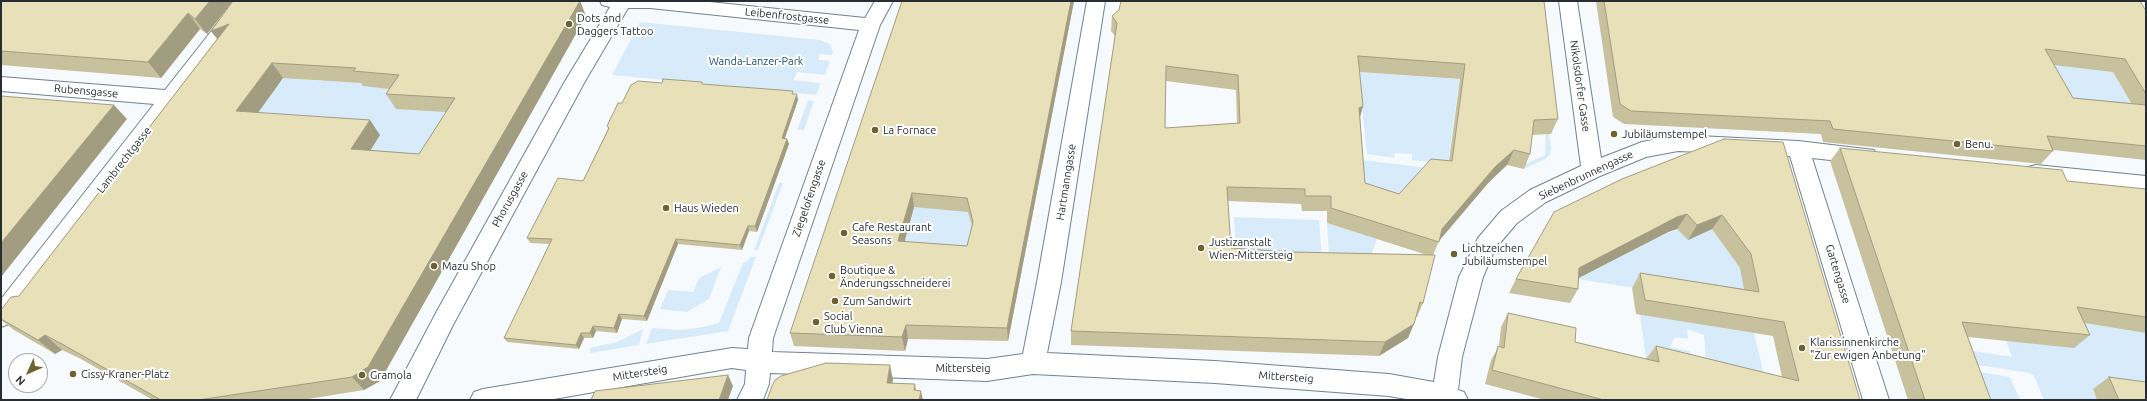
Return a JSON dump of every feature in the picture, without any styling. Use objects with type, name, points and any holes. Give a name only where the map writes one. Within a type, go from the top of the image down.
[{"type":"street","name":"Lambrechtgasse","points":[[1,317],[172,98],[245,1]]},
{"type":"street","name":"Leibenfrostgasse","points":[[618,1],[657,3],[870,25]]},
{"type":"street","name":"Phorusgasse","points":[[403,400],[448,311],[574,84],[618,1]]},
{"type":"street","name":"Ziegelofengasse","points":[[750,400],[757,384],[761,338],[870,25],[884,1]]},
{"type":"street","name":"Hartmanngasse","points":[[1033,363],[1049,282],[1096,1]]},
{"type":"street","name":"Nikolsdorfer Gasse","points":[[1568,1],[1592,170]]},
{"type":"street","name":"Rubensgasse","points":[[1,84],[172,98]]},
{"type":"street","name":"Siebenbrunnengasse","points":[[1447,398],[1450,357],[1471,277],[1486,244],[1509,217],[1538,196],[1592,170],[1642,150],[1678,143],[1798,149],[1885,158]]},
{"type":"street","name":"Gartengasse","points":[[1798,149],[1876,400]]},
{"type":"street","points":[[2020,172],[2146,184]]},
{"type":"street","name":"Mittersteig","points":[[483,400],[732,358],[796,364],[987,370],[1033,363],[1278,376],[1390,385],[1447,398]]},
{"type":"green space","points":[[2008,1],[2113,72],[2139,118],[2061,111]]},
{"type":"green space","name":"Wanda-Lanzer-Park","points":[[640,22],[820,40],[830,44],[833,51],[832,55],[820,54],[818,60],[830,61],[825,75],[797,72],[794,80],[821,83],[816,95],[612,75]]},
{"type":"green space","points":[[1358,72],[1471,80],[1458,89],[1448,164],[1412,160],[1412,154],[1394,153],[1395,158],[1367,154]]},
{"type":"green space","points":[[287,74],[301,79],[322,81],[325,77],[386,85],[468,114],[445,150],[362,164],[379,135],[206,150],[279,84]]},
{"type":"green space","points":[[808,100],[814,101],[804,130],[797,130]]},
{"type":"green space","points":[[1546,132],[1549,132],[1551,148],[1550,155],[1524,169],[1524,163],[1528,163],[1545,155]]},
{"type":"green space","points":[[1361,160],[1428,168],[1393,206],[1363,197]]},
{"type":"green space","points":[[779,183],[783,183],[758,250],[754,250]]},
{"type":"green space","points":[[985,183],[973,228],[969,260],[876,254],[899,205]]},
{"type":"green space","points":[[1702,214],[1740,268],[1748,306],[1571,278],[1664,229],[1669,233],[1677,229],[1688,240]]},
{"type":"green space","points":[[1234,217],[1319,220],[1322,258],[1236,255]]},
{"type":"green space","points":[[1327,223],[1377,239],[1367,267],[1330,267]]},
{"type":"green space","points":[[750,257],[756,257],[728,331],[646,344],[652,328],[678,330],[698,328],[719,323],[743,263],[749,260]]},
{"type":"green space","points":[[721,267],[709,299],[687,312],[660,309],[668,290],[693,292],[699,278]]},
{"type":"green space","points":[[2111,280],[2136,331],[2146,333],[2146,396],[2093,390],[2098,400],[2044,400],[2034,376],[2029,373],[1978,365],[1973,351],[2012,357],[2006,341],[2062,320]]},
{"type":"green space","points":[[1640,314],[1754,333],[1766,383],[1706,361],[1704,335],[1687,329],[1688,339],[1675,337],[1670,347],[1690,351],[1692,361],[1646,359]]},
{"type":"green space","points":[[643,329],[639,345],[590,353],[590,348],[617,342]]},
{"type":"green space","points":[[1980,372],[2010,377],[2020,400],[1991,400]]},
{"type":"building","points":[[1,1],[210,1],[195,19],[188,13],[148,62],[1,51]]},
{"type":"building","points":[[233,1],[580,1],[368,367],[352,377],[198,400],[161,400],[45,335],[38,340],[1,319],[1,310],[11,297],[19,296],[229,24],[211,31]],"holes":[[[272,63],[356,68],[353,71],[399,75],[386,94],[455,98],[419,154],[351,149],[370,120],[236,111]]]},
{"type":"building","points":[[902,1],[1071,1],[1007,328],[906,325],[902,337],[790,333]],"holes":[[[912,193],[967,198],[973,222],[967,246],[898,241]]]},
{"type":"building","points":[[1121,1],[1544,1],[1558,119],[1534,120],[1530,154],[1514,150],[1495,167],[1442,229],[1439,242],[1331,208],[1331,196],[1305,196],[1305,189],[1227,187],[1231,248],[1292,252],[1435,255],[1423,303],[1420,302],[1414,324],[1385,342],[1071,331],[1117,23],[1112,16],[1119,10]],"holes":[[[1358,56],[1465,64],[1452,161],[1431,159],[1399,194],[1365,183],[1359,108],[1363,106]],[[1166,66],[1238,75],[1240,123],[1165,128]]]},
{"type":"building","points":[[1604,1],[2140,1],[2146,11],[2146,94],[2125,59],[2045,49],[2073,98],[2146,105],[2146,146],[2047,136],[2053,151],[1833,129],[1830,121],[1631,111],[1620,104]]},
{"type":"building","name":"Haus Wieden","points":[[663,79],[702,82],[702,84],[793,91],[792,94],[797,94],[782,138],[787,139],[755,226],[748,226],[740,245],[676,239],[644,316],[619,314],[614,328],[593,326],[590,333],[581,333],[576,345],[504,338],[552,239],[527,238],[558,178],[583,181],[609,128],[607,126],[618,103],[622,103],[631,85],[638,81],[662,83]]},
{"type":"building","points":[[1,96],[114,105],[1,243]]},
{"type":"building","points":[[1724,139],[1783,142],[1860,400],[1604,400],[1492,370],[1498,346],[1504,348],[1508,313],[1576,328],[1575,342],[1659,362],[1656,346],[1799,381],[1784,322],[1645,300],[1640,273],[1759,292],[1751,254],[1722,215],[1697,225],[1687,214],[1677,217],[1579,268],[1578,289],[1516,279],[1554,212],[1622,179]]},
{"type":"building","points":[[1840,148],[2062,170],[2067,181],[2146,189],[2146,317],[2077,307],[2090,335],[1962,322],[1991,400],[1925,400]]},
{"type":"building","points":[[826,363],[890,365],[887,383],[915,384],[914,390],[921,391],[919,400],[767,400],[775,380],[781,376]]},
{"type":"building","points":[[728,375],[719,400],[591,400],[595,391]]},
{"type":"building","points":[[2109,377],[2146,382],[2146,400],[2119,400]]},
{"type":"place","name":"Dots and Daggers Tattoo","points":[[569,24]]},
{"type":"place","name":"La Fornace","points":[[875,130]]},
{"type":"place","name":"Jubiläumstempel","points":[[1614,134]]},
{"type":"place","name":"Benu.","points":[[1957,144]]},
{"type":"place","name":"Haus Wieden","points":[[666,208]]},
{"type":"place","name":"Cafe Restaurant Seasons","points":[[844,233]]},
{"type":"place","name":"Justizanstalt Wien-Mittersteig","points":[[1201,248]]},
{"type":"place","name":"Lichtzeichen Jubiläumstempel","points":[[1454,254]]},
{"type":"place","name":"Mazu Shop","points":[[434,266]]},
{"type":"place","name":"Boutique & Änderungsschneiderei","points":[[832,276]]},
{"type":"place","name":"Zum Sandwirt","points":[[835,301]]},
{"type":"place","name":"Social Club Vienna","points":[[816,322]]},
{"type":"place","name":"Klarissinnenkirche \"Zur ewigen Anbetung\"","points":[[1802,348]]},
{"type":"place","name":"Cissy-Kraner-Platz","points":[[73,374]]},
{"type":"place","name":"Gramola","points":[[362,375]]}]
